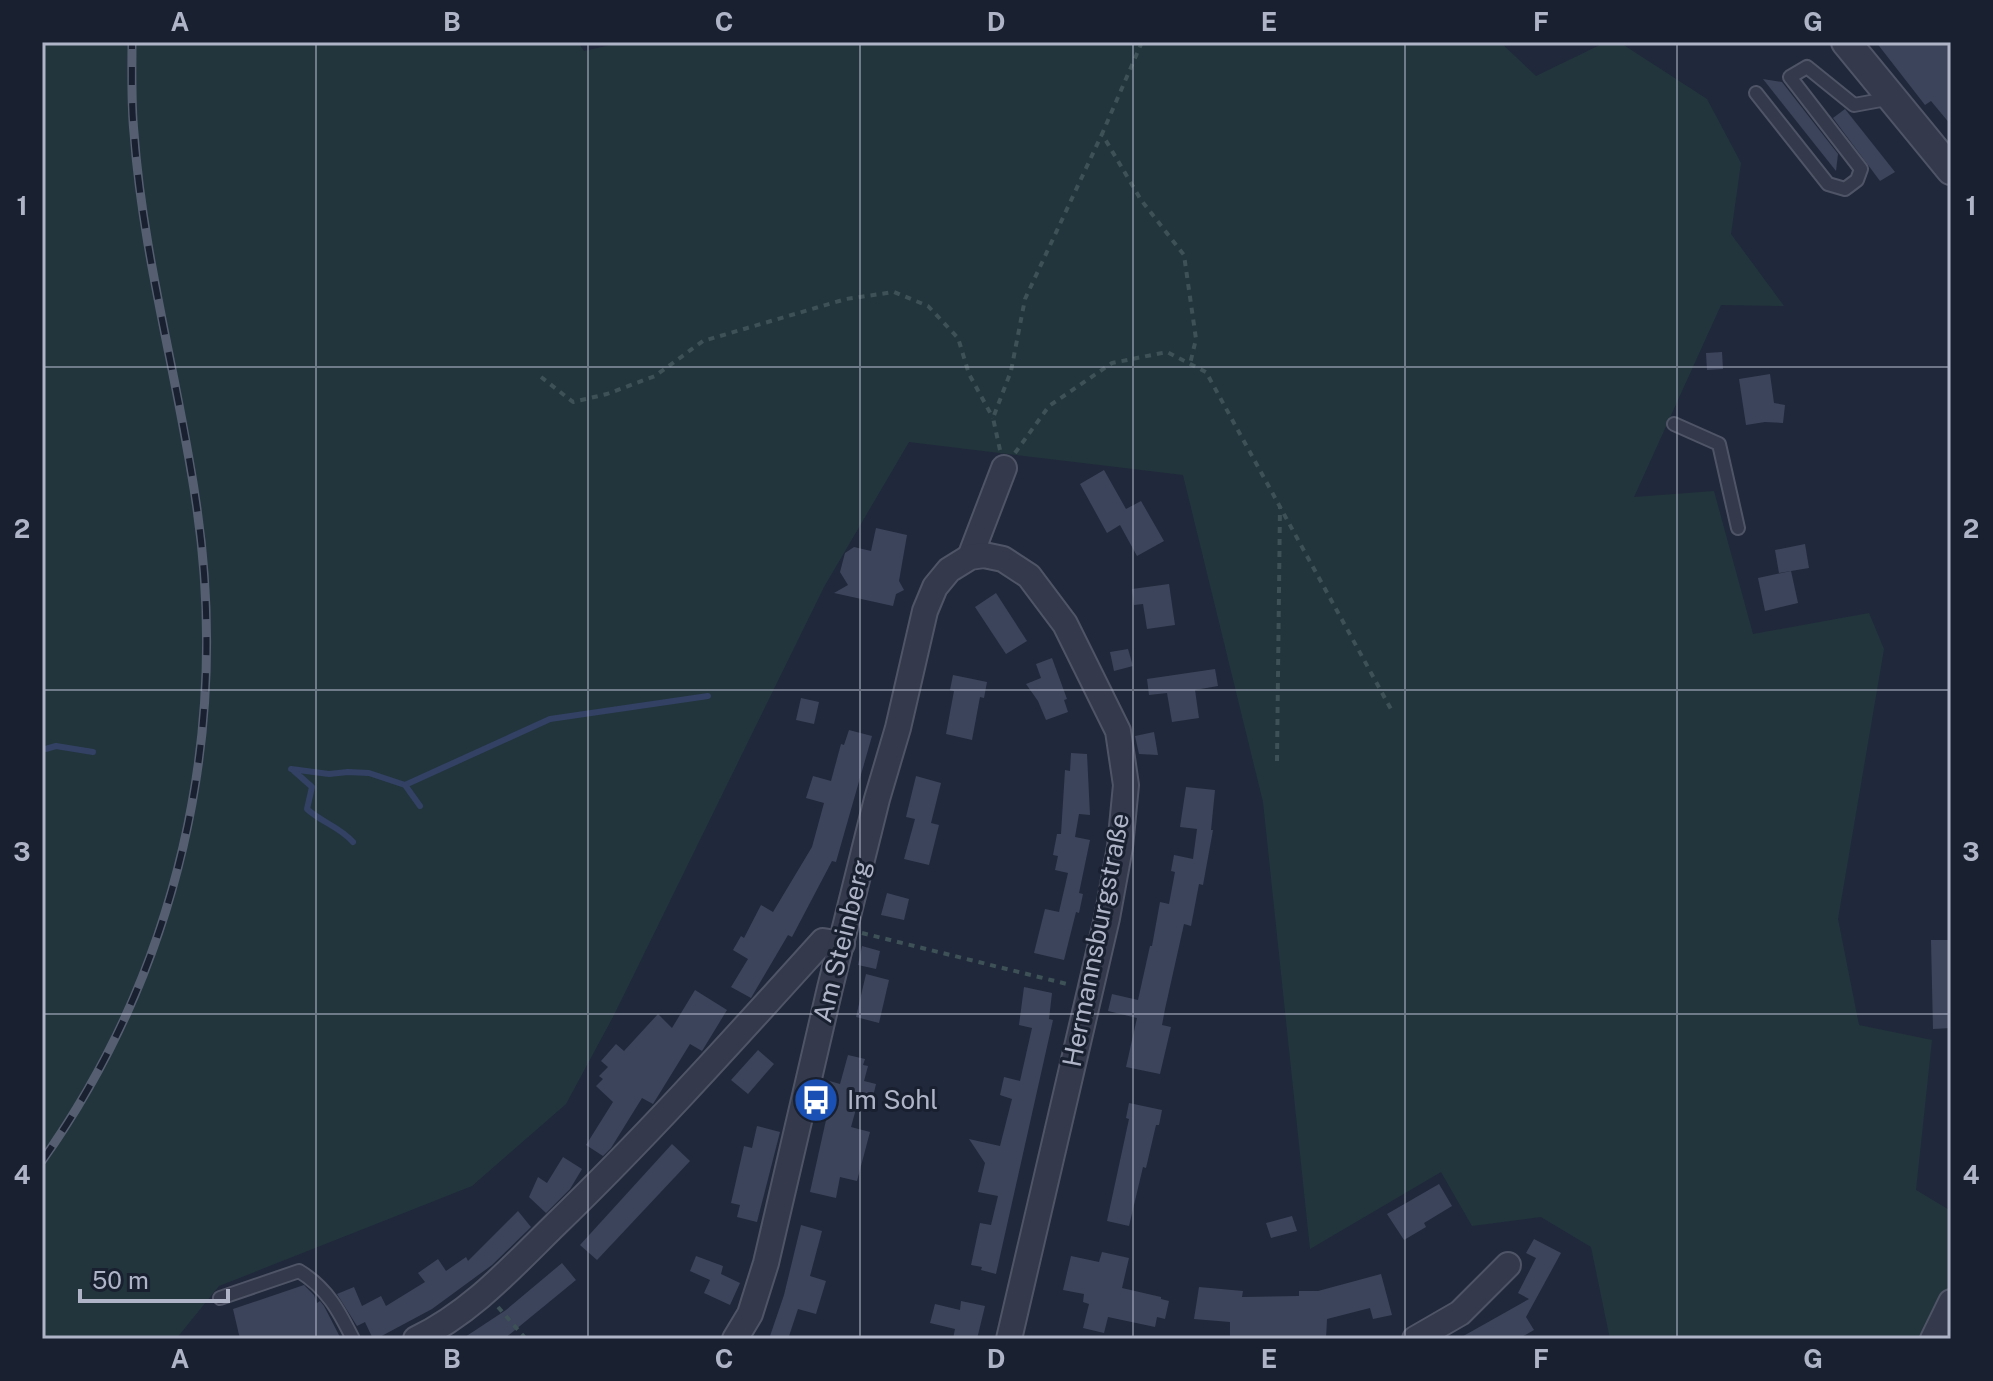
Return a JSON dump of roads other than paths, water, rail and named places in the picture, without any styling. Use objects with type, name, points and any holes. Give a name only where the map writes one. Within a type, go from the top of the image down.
[{"type":"street","points":[[1846,42],[1951,170]]},
{"type":"street","points":[[970,557],[1004,468]]},
{"type":"street","name":"Hermannsburgstraße","points":[[970,557],[984,555],[1003,559],[1029,576],[1065,624],[1118,731],[1126,785],[1120,847],[1009,1339]]},
{"type":"street","name":"Am Steinberg","points":[[735,1339],[750,1314],[766,1263],[925,611],[935,587],[949,570],[970,557]]},
{"type":"street","points":[[416,1339],[486,1293],[733,1041],[823,941],[844,936]]},
{"type":"street","points":[[1415,1339],[1460,1313],[1508,1265]]},
{"type":"street","points":[[1933,1339],[1951,1302]]},
{"type":"lane","points":[[1756,93],[1828,184],[1845,189],[1857,180],[1861,169],[1790,77],[1807,67],[1854,105],[1892,98]]},
{"type":"lane","points":[[1674,424],[1719,444],[1738,528]]},
{"type":"lane","points":[[220,1298],[299,1271],[315,1280],[335,1303],[353,1339]]},
{"type":"waterway","points":[[291,769],[329,774],[369,773],[405,785],[550,719],[708,696]]},
{"type":"waterway","points":[[42,750],[56,746],[93,752]]},
{"type":"waterway","points":[[294,771],[312,787],[307,809],[353,842]]},
{"type":"waterway","points":[[405,785],[420,806]]},
{"type":"railway","points":[[42,1161],[89,1087],[128,1010],[160,929],[183,846],[199,762],[206,676],[205,589],[196,502],[145,226],[132,110],[132,42]]},
{"type":"place","name":"Im Sohl","points":[[816,1100]]}]
